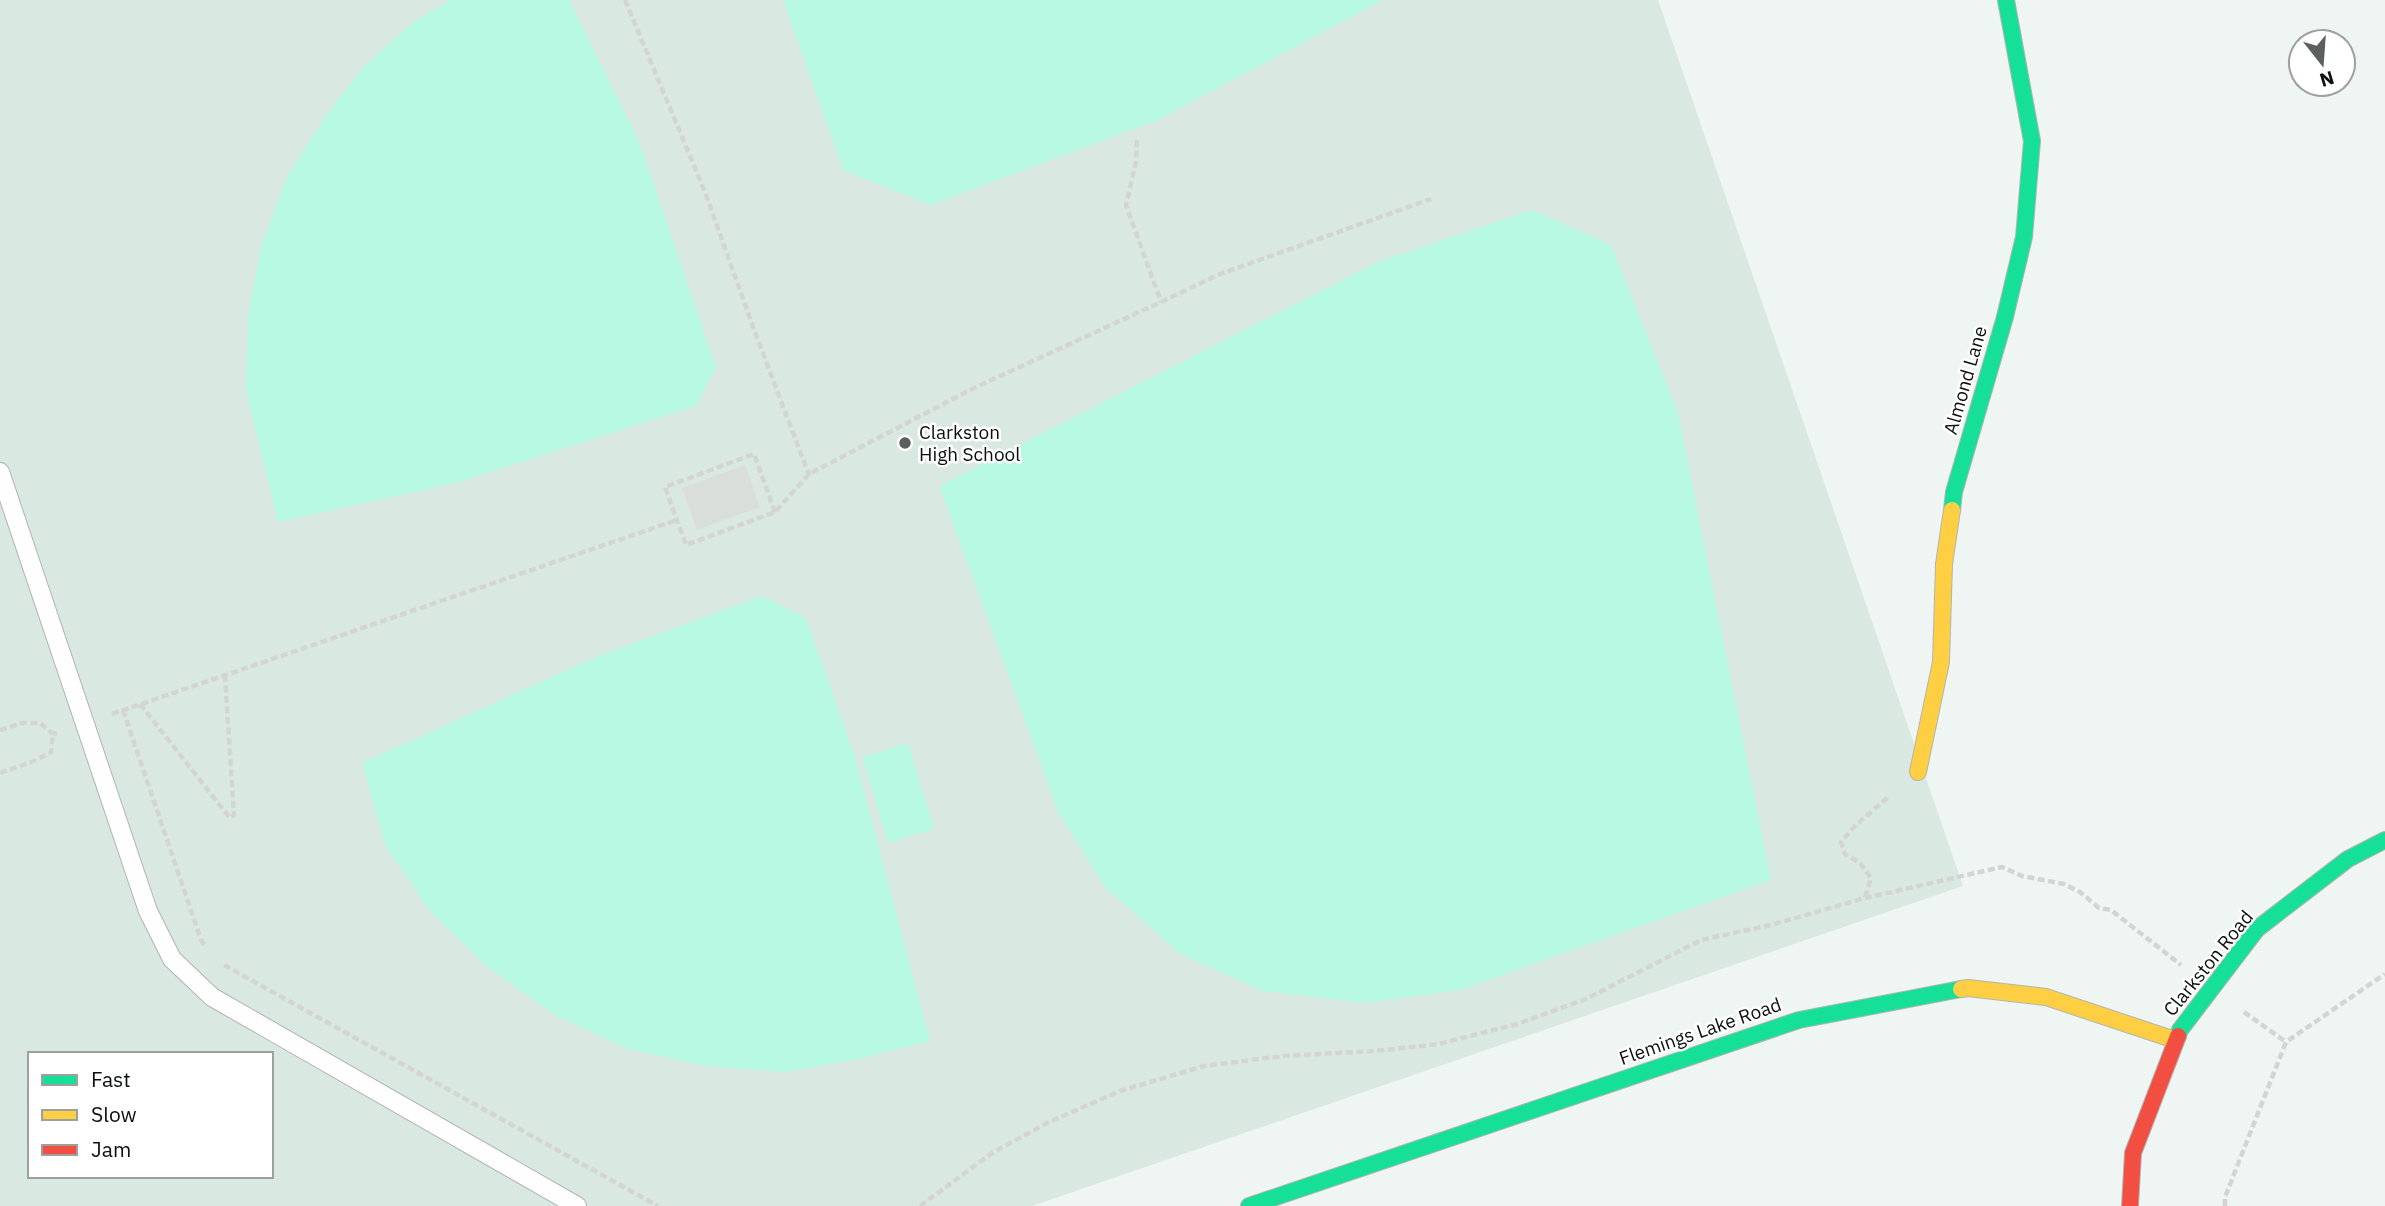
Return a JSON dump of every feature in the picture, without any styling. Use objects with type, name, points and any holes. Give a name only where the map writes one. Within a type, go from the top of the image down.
[{"type":"street","name":"Almond Lane","points":[[1918,772],[1941,662],[1944,564],[1954,492],[2005,317],[2024,237],[2032,141],[2006,0]]},
{"type":"street","name":"Clarkston Road","points":[[2130,1206],[2133,1153],[2180,1030],[2258,929],[2348,859],[2385,840]]},
{"type":"street","name":"Flemings Lake Road","points":[[1249,1206],[1799,1020],[1968,988],[2046,997],[2175,1040]]},
{"type":"lane","points":[[0,472],[148,911],[172,959],[212,997],[575,1205]]},
{"type":"path","points":[[625,0],[705,191],[809,475]]},
{"type":"path","points":[[1137,140],[1136,162],[1126,205],[1161,302]]},
{"type":"path","points":[[775,512],[754,454],[665,487],[686,545],[775,512],[809,475],[972,389],[1220,274],[1431,199]]},
{"type":"path","points":[[225,676],[234,815],[230,818],[140,704],[677,520]]},
{"type":"path","points":[[123,710],[179,881],[201,940],[213,955]]},
{"type":"path","points":[[0,730],[22,723],[40,723],[53,734]]},
{"type":"path","points":[[1865,898],[1871,878],[1860,863],[1845,854],[1841,842],[1854,827],[1918,772]]},
{"type":"path","points":[[920,1206],[992,1153],[1049,1122],[1121,1091],[1204,1066],[1283,1056],[1376,1051],[1440,1044],[1504,1028],[1586,999],[1701,940],[1771,925],[1865,898],[2002,867],[2022,876],[2064,884],[2080,892],[2099,908],[2111,910],[2158,948]]},
{"type":"path","points":[[219,963],[658,1206]]},
{"type":"path","points":[[2224,1206],[2225,1197],[2286,1042],[2385,974]]},
{"type":"path","points":[[2238,1008],[2286,1042]]},
{"type":"shaded area","name":"Clarkston High School","points":[[0,0],[1658,0],[1963,886],[1032,1206],[0,1206]]},
{"type":"green space","points":[[451,0],[569,0],[639,141],[716,367],[696,406],[456,483],[278,522],[246,391],[248,316],[261,246],[288,175],[325,117],[363,67],[415,21]]},
{"type":"green space","points":[[783,0],[1383,0],[1158,120],[931,205],[843,170]]},
{"type":"green space","points":[[1532,210],[1611,245],[1678,413],[1771,880],[1460,990],[1365,1003],[1263,991],[1180,954],[1105,887],[1059,814],[939,486],[1378,262]]},
{"type":"green space","points":[[762,596],[806,618],[855,757],[930,1041],[854,1060],[785,1072],[706,1066],[628,1049],[555,1015],[486,966],[429,910],[385,845],[362,763],[598,656]]},
{"type":"green space","points":[[908,743],[934,829],[888,843],[862,757]]},
{"type":"building","points":[[745,465],[760,507],[697,530],[682,488]]},
{"type":"traffic: fast","points":[[1952,510],[1954,492],[2005,317],[2024,237],[2032,141],[2006,0]]},
{"type":"traffic: fast","points":[[2178,1036],[2257,929],[2348,859],[2385,840]]},
{"type":"traffic: fast","points":[[1249,1206],[1799,1020],[1961,989]]},
{"type":"traffic: slow","points":[[1918,772],[1941,662],[1944,564],[1952,510]]},
{"type":"traffic: slow","points":[[1961,989],[2046,997],[2175,1040]]},
{"type":"traffic: jam","points":[[2130,1206],[2133,1153],[2178,1036]]},
{"type":"place","name":"Clarkston High School","points":[[905,443]]}]
